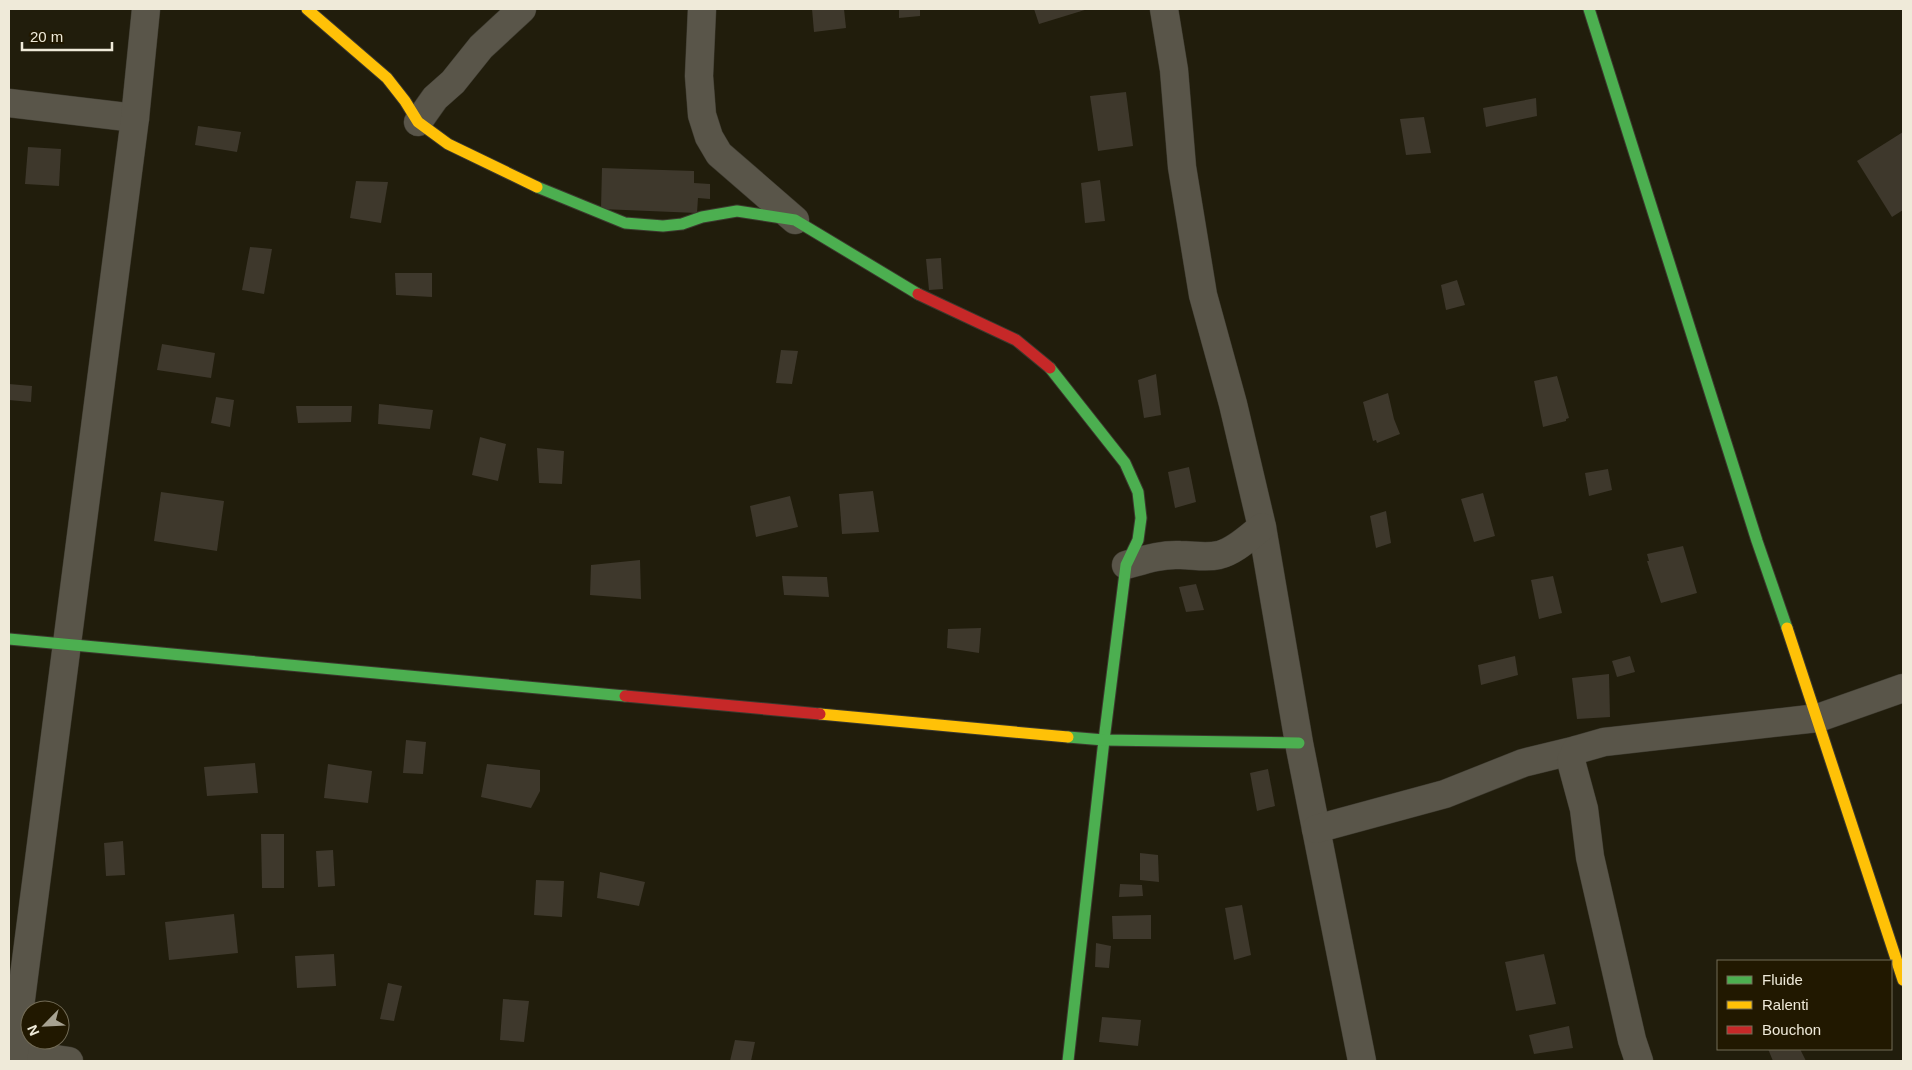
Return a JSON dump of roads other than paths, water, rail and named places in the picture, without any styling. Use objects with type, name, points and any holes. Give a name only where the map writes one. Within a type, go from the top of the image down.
[{"type":"street","points":[[69,1061],[12,1055],[136,118],[146,9]]},
{"type":"street","points":[[308,9],[387,78],[418,122],[448,144],[542,189],[625,223],[663,226],[682,224],[702,216],[736,211],[795,220]]},
{"type":"street","points":[[418,122],[435,98],[453,82],[481,47],[522,9]]},
{"type":"street","points":[[702,9],[699,76],[702,116],[709,138],[719,154],[795,220],[926,298],[1016,340],[1050,368],[1125,462],[1138,492],[1141,518],[1138,540],[1126,565],[1104,740],[1068,1061]]},
{"type":"street","points":[[1164,9],[1174,70],[1182,167],[1203,295],[1233,404],[1262,527],[1299,743],[1362,1061]]},
{"type":"street","points":[[1588,9],[1757,541],[1818,718],[1903,980]]},
{"type":"street","points":[[9,103],[136,118]]},
{"type":"street","points":[[1126,565],[1160,555],[1181,554],[1200,558],[1220,555],[1262,527]]},
{"type":"street","points":[[9,639],[1104,740],[1299,743]]},
{"type":"street","points":[[1316,829],[1445,794],[1523,763],[1604,742],[1818,718],[1903,688]]},
{"type":"street","points":[[1576,750],[1571,761],[1584,809],[1590,857],[1632,1040],[1639,1061]]}]
